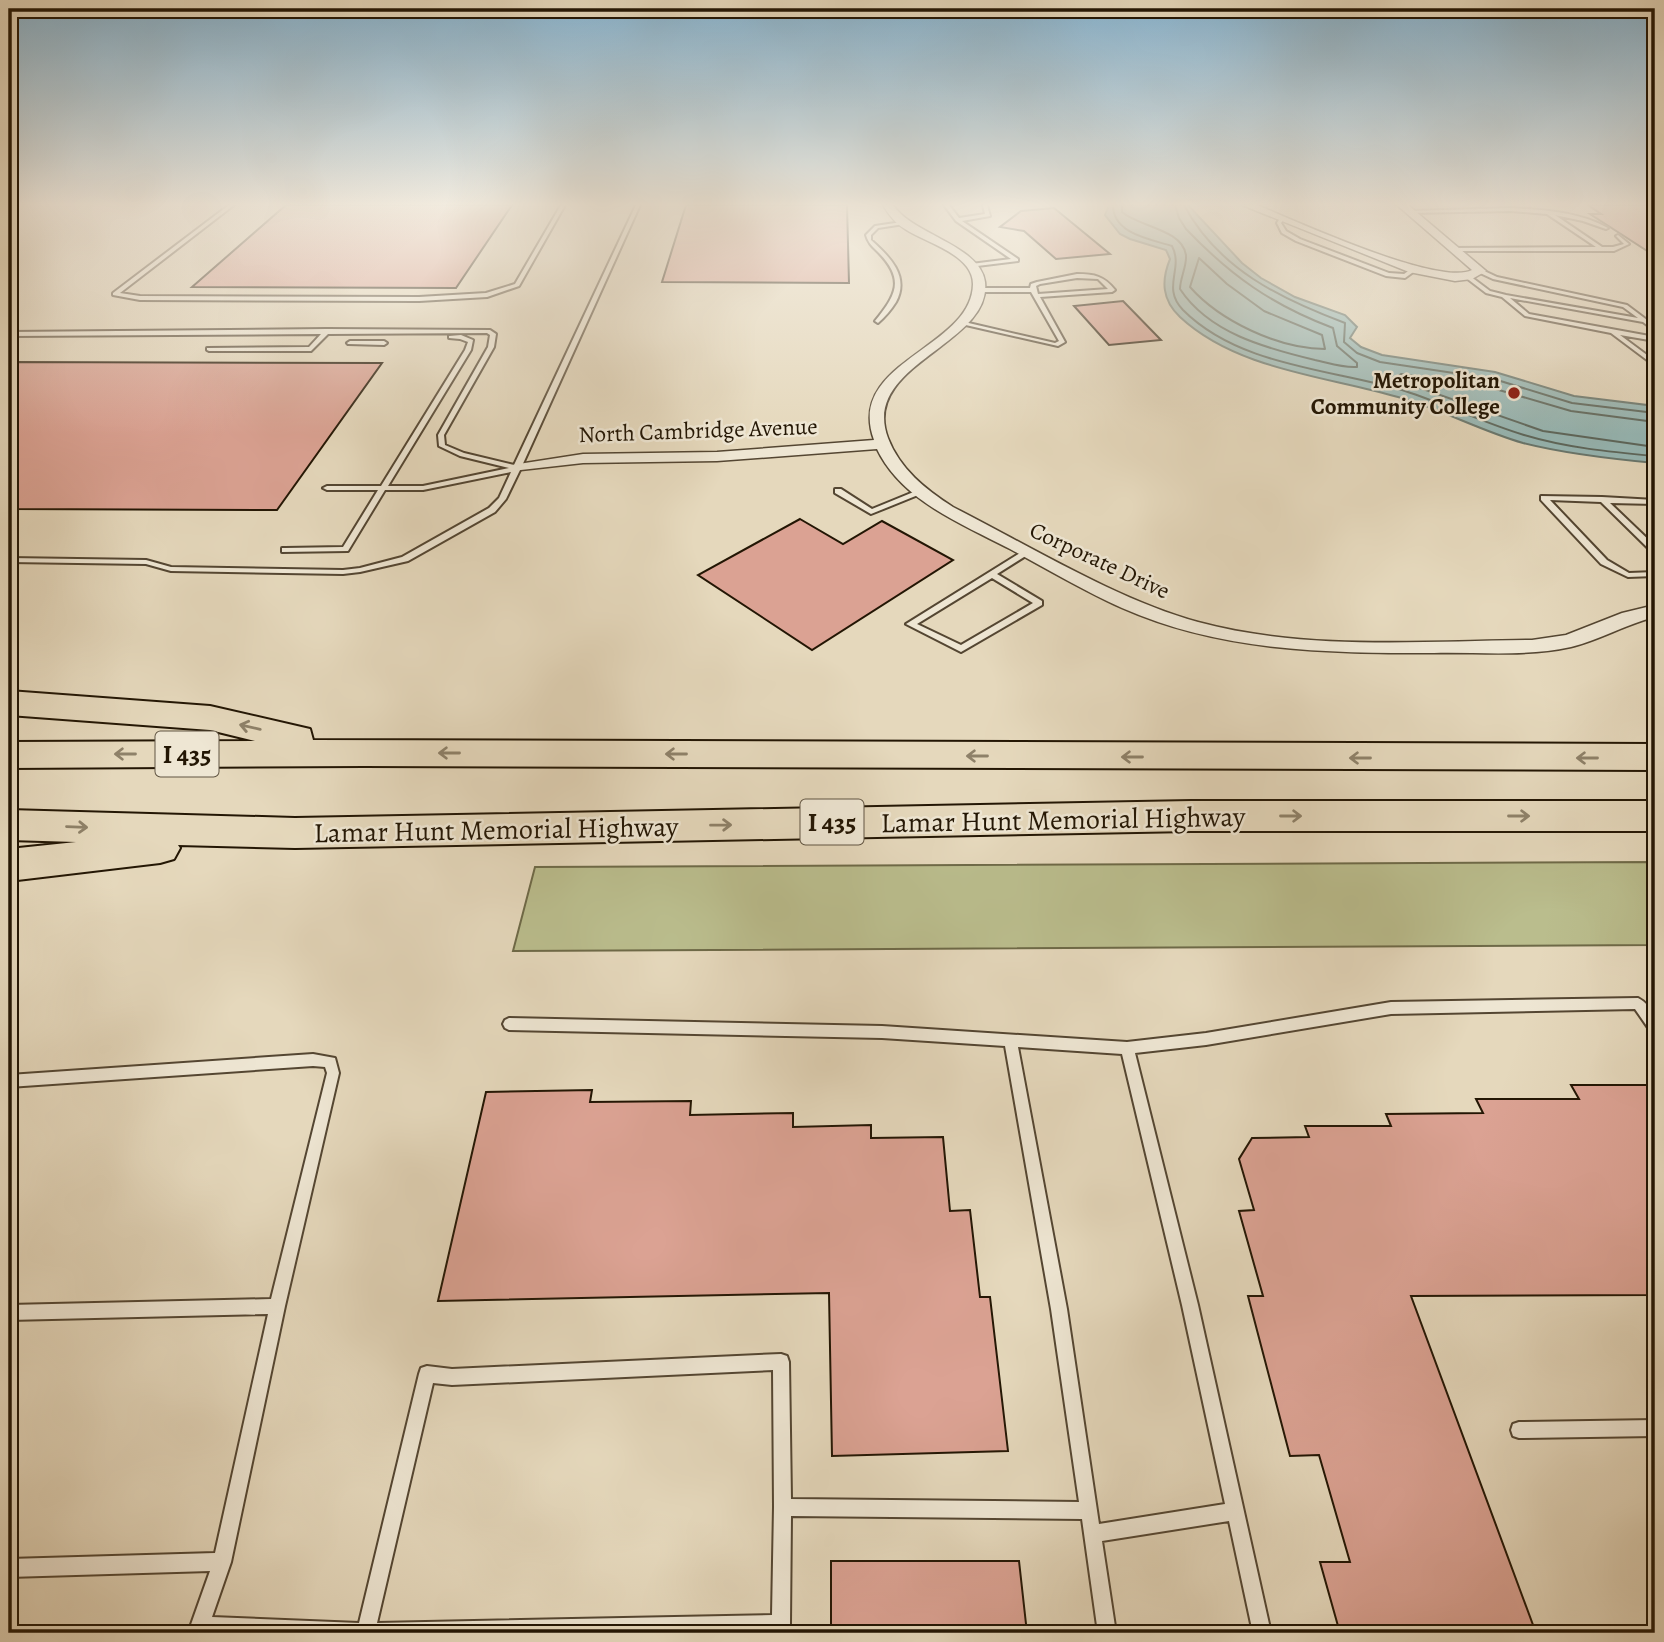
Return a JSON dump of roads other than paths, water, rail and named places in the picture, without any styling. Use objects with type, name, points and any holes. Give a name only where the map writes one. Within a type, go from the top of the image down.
[{"type":"highway","points":[[9,704],[210,718],[364,753]]},
{"type":"highway","name":"Lamar Hunt Memorial Highway","points":[[9,755],[364,753],[1655,757]]},
{"type":"highway","name":"Lamar Hunt Memorial Highway","points":[[9,825],[295,833],[1191,816],[1655,816]]},
{"type":"highway","points":[[9,865],[295,833]]},
{"type":"street","points":[[978,282],[979,290]]},
{"type":"street","name":"Corporate Drive","points":[[979,290],[971,312],[892,380],[878,403],[876,424],[881,444],[897,469],[919,493],[1129,604],[1194,627],[1264,641],[1311,646],[1532,646],[1569,641],[1629,617],[1655,611]]},
{"type":"street","name":"North Cambridge Avenue","points":[[517,468],[563,459],[695,457],[881,444]]},
{"type":"lane","points":[[131,282],[115,294],[154,298],[419,299],[487,295],[517,285],[519,282]]},
{"type":"lane","points":[[9,560],[146,562],[171,569],[343,572],[405,559],[492,510],[502,499],[603,282]]},
{"type":"lane","points":[[878,321],[897,299],[899,282]]},
{"type":"lane","points":[[960,323],[1056,345],[1062,342],[1034,293],[1033,285],[1039,282]]},
{"type":"lane","points":[[979,290],[1034,293],[1112,289],[1105,282]]},
{"type":"lane","points":[[1473,282],[1488,292],[1504,296],[1645,321]]},
{"type":"lane","points":[[1513,282],[1608,300],[1625,306],[1655,329]]},
{"type":"lane","points":[[1504,296],[1527,315],[1655,339]]},
{"type":"lane","points":[[209,349],[311,349],[327,331]]},
{"type":"lane","points":[[367,342],[376,331]]},
{"type":"lane","points":[[9,334],[488,331],[494,334],[491,347],[441,435],[442,446],[462,455],[517,468]]},
{"type":"lane","points":[[1612,332],[1655,364]]},
{"type":"lane","points":[[285,550],[345,549],[471,341],[461,337],[430,337]]},
{"type":"lane","points":[[350,343],[384,342]]},
{"type":"lane","points":[[327,488],[447,484],[517,468]]},
{"type":"lane","points":[[838,491],[871,512],[919,493]]},
{"type":"lane","points":[[1655,502],[1544,498],[1604,562],[1628,575],[1655,574]]},
{"type":"lane","points":[[1602,499],[1655,550]]},
{"type":"lane","points":[[991,574],[1039,603],[961,649],[909,624],[979,581],[1028,552]]},
{"type":"lane","points":[[509,1024],[882,1032],[1127,1048],[1206,1039],[1391,1009],[1638,1003],[1655,1028]]},
{"type":"lane","points":[[1010,1040],[1059,1309],[1107,1633]]},
{"type":"lane","points":[[1127,1048],[1190,1305],[1262,1633]]},
{"type":"lane","points":[[9,1082],[313,1060],[330,1062],[333,1073],[277,1306],[222,1562],[198,1630],[366,1632],[780,1624],[783,1507],[781,1362],[452,1377],[427,1374],[366,1632]]},
{"type":"lane","points":[[9,1312],[277,1306]]},
{"type":"lane","points":[[1519,1430],[1655,1428]]},
{"type":"lane","points":[[783,1507],[1088,1511]]},
{"type":"lane","points":[[1093,1534],[1235,1511]]},
{"type":"lane","points":[[9,1568],[222,1562]]},
{"type":"water","points":[[1267,282],[1295,297],[1345,315],[1357,327],[1350,338],[1361,347],[1382,355],[1495,372],[1574,396],[1655,406],[1655,463],[1572,453],[1523,443],[1414,402],[1255,360],[1203,335],[1180,317],[1170,304],[1164,283]]},
{"type":"place","name":"Metropolitan Community College","points":[[1514,393]]}]
